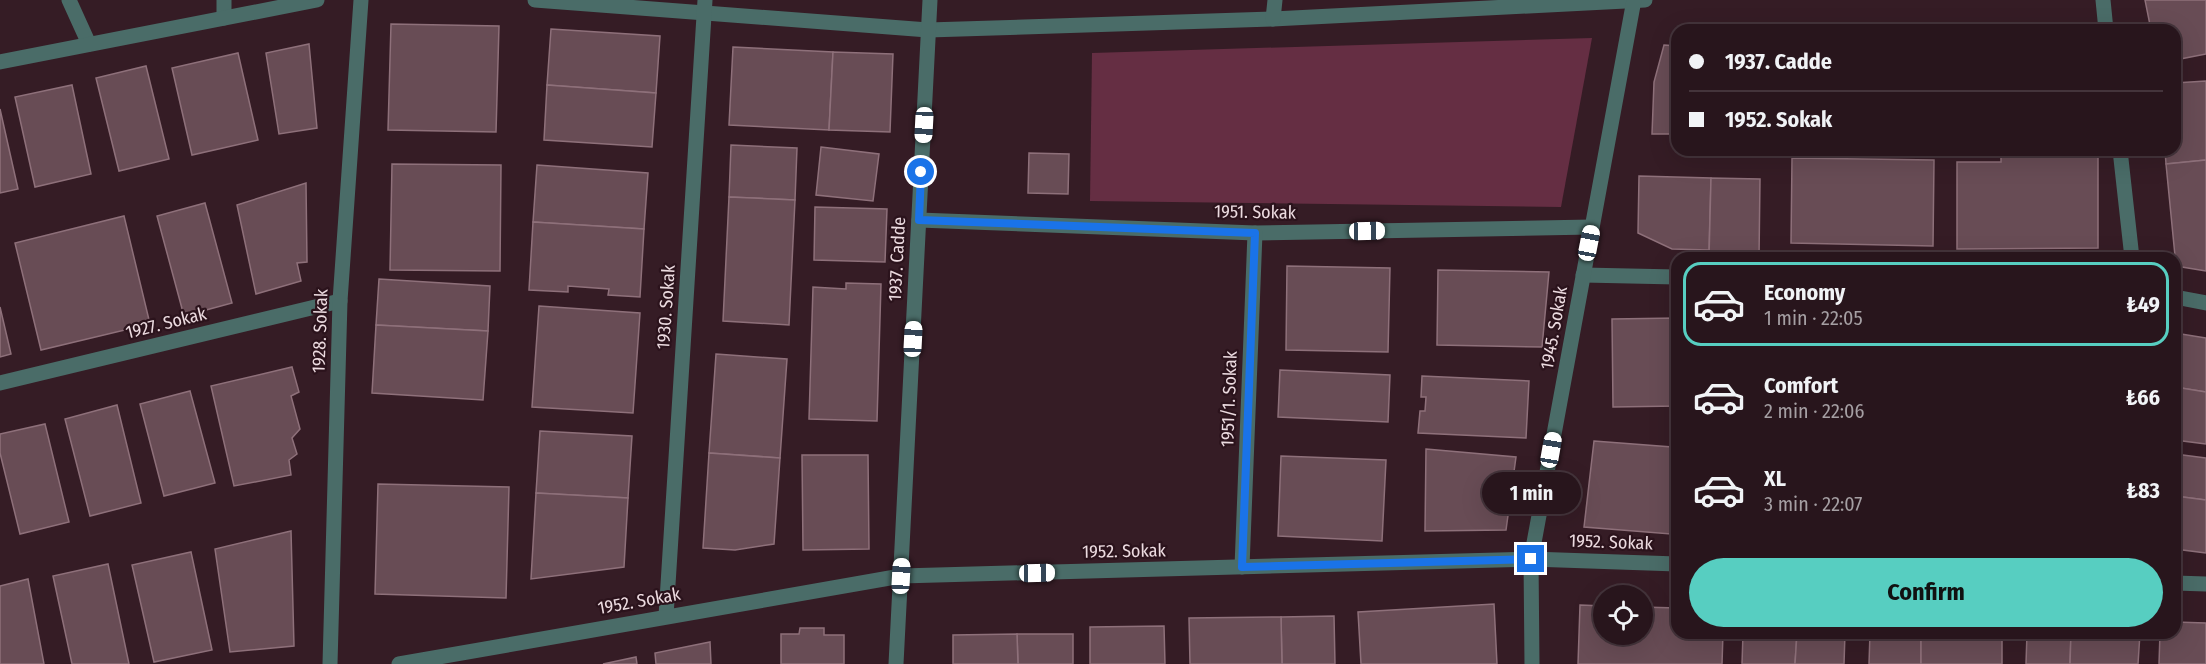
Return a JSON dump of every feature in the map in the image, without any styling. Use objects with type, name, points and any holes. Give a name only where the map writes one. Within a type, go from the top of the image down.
[{"type":"street","points":[[69,0],[89,44]]},
{"type":"street","points":[[224,0],[224,18]]},
{"type":"street","points":[[0,62],[317,0]]},
{"type":"street","name":"1928. Sokak","points":[[330,664],[340,301],[361,0]]},
{"type":"street","points":[[535,0],[705,7],[928,30],[1274,19],[1645,0]]},
{"type":"street","name":"1937. Cadde","points":[[896,664],[930,0]]},
{"type":"street","points":[[1274,19],[1275,0]]},
{"type":"street","name":"1945. Sokak","points":[[1532,664],[1531,559],[1634,0]]},
{"type":"street","points":[[2103,0],[2105,24]]},
{"type":"street","name":"1930. Sokak","points":[[666,616],[705,7]]},
{"type":"street","points":[[2121,156],[2131,252]]},
{"type":"street","name":"1951. Sokak","points":[[919,220],[1255,233],[1592,227]]},
{"type":"street","name":"1951/1. Sokak","points":[[1242,567],[1255,233]]},
{"type":"street","points":[[1583,275],[1671,277]]},
{"type":"street","points":[[2181,298],[2206,303]]},
{"type":"street","name":"1927. Sokak","points":[[0,382],[340,301]]},
{"type":"street","name":"1952. Sokak","points":[[399,664],[901,576],[1531,559],[1671,564]]},
{"type":"street","points":[[2181,583],[2206,584]]},
{"type":"shaded area","points":[[1592,38],[1561,207],[1090,201],[1092,53]]},
{"type":"building","points":[[2145,0],[2206,0],[2206,54],[2181,59],[2181,24],[2150,24]]},
{"type":"building","points":[[391,24],[499,26],[496,132],[388,130]]},
{"type":"building","points":[[551,29],[660,36],[656,93],[547,85]]},
{"type":"building","points":[[309,44],[317,128],[279,134],[266,53]]},
{"type":"building","points":[[1664,45],[1671,46],[1671,134],[1652,134],[1654,82]]},
{"type":"building","points":[[733,47],[833,52],[829,130],[729,125]]},
{"type":"building","points":[[833,52],[893,54],[890,132],[829,130]]},
{"type":"building","points":[[238,53],[258,140],[192,155],[172,68]]},
{"type":"building","points":[[146,66],[169,159],[119,171],[96,78]]},
{"type":"building","points":[[2206,81],[2206,160],[2166,164],[2165,156],[2181,156],[2181,83]]},
{"type":"building","points":[[72,85],[91,174],[35,187],[15,97]]},
{"type":"building","points":[[547,85],[656,93],[652,147],[544,140]]},
{"type":"building","points":[[0,109],[18,189],[0,193]]},
{"type":"building","points":[[731,145],[797,148],[795,200],[729,197]]},
{"type":"building","points":[[821,147],[879,154],[873,201],[816,195]]},
{"type":"building","points":[[1029,153],[1069,154],[1068,194],[1028,193]]},
{"type":"building","points":[[2001,156],[2098,156],[2098,248],[1957,249],[1957,162],[2001,162]]},
{"type":"building","points":[[1792,158],[1934,160],[1933,246],[1791,243]]},
{"type":"building","points":[[2206,160],[2206,271],[2181,267],[2181,252],[2175,252],[2166,164]]},
{"type":"building","points":[[392,164],[501,165],[500,271],[390,270]]},
{"type":"building","points":[[537,165],[648,173],[644,229],[533,222]]},
{"type":"building","points":[[1639,176],[1711,178],[1709,250],[1672,249],[1638,233]]},
{"type":"building","points":[[1711,178],[1760,179],[1759,252],[1709,252]]},
{"type":"building","points":[[306,183],[307,262],[297,263],[301,281],[256,294],[237,205]]},
{"type":"building","points":[[729,197],[795,200],[789,325],[723,321]]},
{"type":"building","points":[[205,203],[232,303],[184,316],[157,216]]},
{"type":"building","points":[[815,207],[887,209],[885,262],[814,260]]},
{"type":"building","points":[[124,216],[150,324],[41,350],[15,243]]},
{"type":"building","points":[[533,222],[644,229],[640,297],[608,295],[609,289],[568,286],[568,292],[529,290]]},
{"type":"building","points":[[1287,266],[1390,268],[1388,352],[1286,350]]},
{"type":"building","points":[[1438,270],[1549,272],[1542,347],[1437,345]]},
{"type":"building","points":[[379,279],[490,286],[488,331],[376,325]]},
{"type":"building","points":[[846,283],[881,284],[877,421],[809,419],[813,287],[846,289]]},
{"type":"building","points":[[539,306],[640,313],[633,413],[532,407]]},
{"type":"building","points":[[0,307],[11,354],[0,357]]},
{"type":"building","points":[[1671,318],[1671,406],[1613,407],[1612,319]]},
{"type":"building","points":[[376,325],[488,331],[483,400],[372,393]]},
{"type":"building","points":[[2181,334],[2206,338],[2206,392],[2181,388]]},
{"type":"building","points":[[716,354],[787,359],[780,458],[709,453]]},
{"type":"building","points":[[292,367],[299,392],[291,396],[300,429],[292,438],[297,454],[289,460],[291,475],[234,486],[211,386]]},
{"type":"building","points":[[1280,370],[1390,375],[1388,422],[1278,417]]},
{"type":"building","points":[[1422,376],[1529,381],[1526,438],[1418,433],[1420,411],[1425,411],[1426,397],[1421,397]]},
{"type":"building","points":[[2181,388],[2206,392],[2206,444],[2181,441]]},
{"type":"building","points":[[190,391],[215,483],[164,496],[140,404]]},
{"type":"building","points":[[117,405],[141,503],[90,516],[65,419]]},
{"type":"building","points":[[45,424],[69,522],[20,534],[0,453],[0,434]]},
{"type":"building","points":[[540,431],[632,436],[628,498],[536,493]]},
{"type":"building","points":[[1594,441],[1671,447],[1671,534],[1584,527]]},
{"type":"building","points":[[1426,449],[1516,457],[1506,530],[1425,531]]},
{"type":"building","points":[[709,453],[780,458],[774,544],[735,550],[703,548]]},
{"type":"building","points":[[802,455],[868,455],[869,549],[803,550]]},
{"type":"building","points":[[2181,455],[2206,458],[2206,500],[2181,497]]},
{"type":"building","points":[[1281,456],[1386,460],[1382,541],[1278,536]]},
{"type":"building","points":[[378,484],[509,487],[506,598],[375,594]]},
{"type":"building","points":[[536,493],[628,498],[624,567],[531,579]]},
{"type":"building","points":[[2181,497],[2206,500],[2206,553],[2181,550]]},
{"type":"building","points":[[291,531],[294,646],[230,652],[215,549]]},
{"type":"building","points":[[191,552],[212,650],[154,662],[132,565]]},
{"type":"building","points":[[108,564],[129,664],[72,664],[53,576]]},
{"type":"building","points":[[28,579],[44,664],[0,664],[0,586]]},
{"type":"building","points":[[1494,604],[1497,664],[1361,664],[1358,612]]},
{"type":"building","points":[[1580,605],[1593,606],[1593,645],[1653,645],[1653,607],[1671,608],[1671,639],[1723,639],[1722,664],[1578,664]]},
{"type":"building","points":[[1334,616],[1335,664],[1282,664],[1281,617]]},
{"type":"building","points":[[1281,617],[1282,664],[1190,664],[1189,618]]},
{"type":"building","points":[[2181,622],[2206,623],[2206,664],[2159,664],[2160,639],[2181,639]]},
{"type":"building","points":[[1164,626],[1165,664],[1090,664],[1090,627]]},
{"type":"building","points":[[800,628],[824,628],[824,635],[844,635],[844,664],[781,664],[781,634],[799,634]]},
{"type":"building","points":[[1017,634],[1073,634],[1073,664],[1018,664]]},
{"type":"building","points":[[1017,634],[1018,664],[953,664],[953,635]]},
{"type":"building","points":[[1743,639],[1797,639],[1795,664],[1742,664]]},
{"type":"building","points":[[1797,639],[1845,639],[1844,664],[1795,664]]},
{"type":"building","points":[[1870,639],[1921,639],[1921,664],[1869,664]]},
{"type":"building","points":[[1921,639],[2002,639],[2002,664],[1921,664]]},
{"type":"building","points":[[2027,639],[2071,639],[2070,664],[2026,664]]},
{"type":"building","points":[[2071,639],[2140,639],[2138,664],[2070,664]]},
{"type":"building","points":[[710,642],[711,664],[656,664],[655,653]]},
{"type":"building","points":[[636,657],[637,664],[603,664]]},
{"type":"route","points":[[921,172],[919,220],[1255,233],[1242,567],[1531,559]]}]
